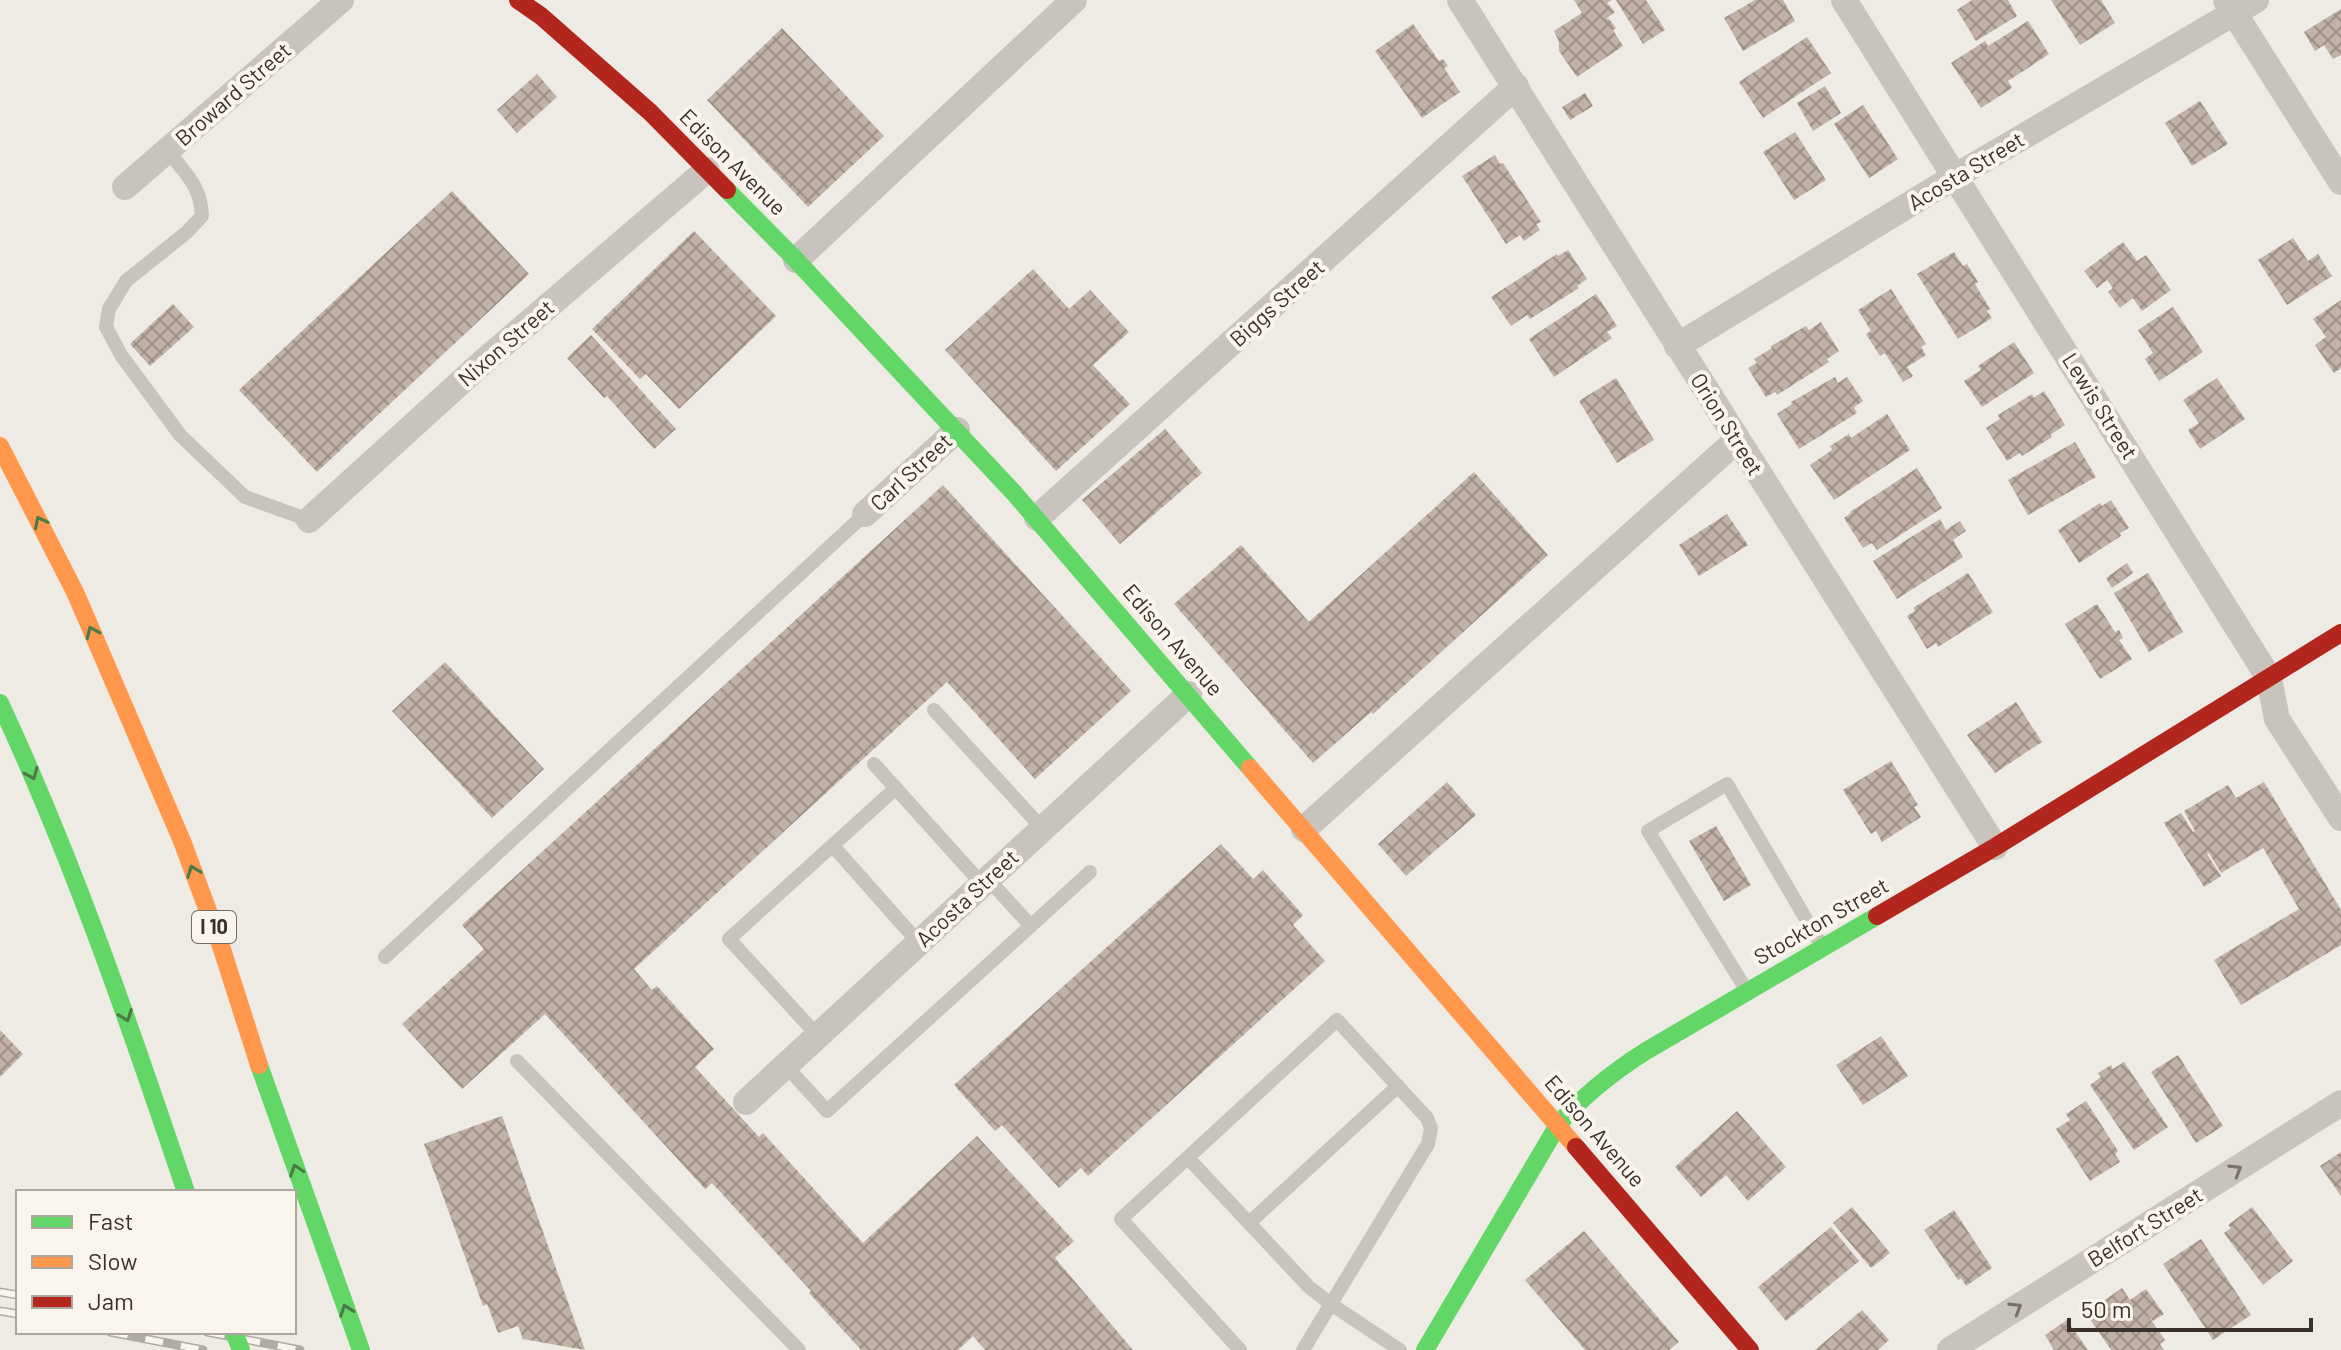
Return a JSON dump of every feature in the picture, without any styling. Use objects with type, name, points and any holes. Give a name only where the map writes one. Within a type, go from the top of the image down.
[{"type":"main road","name":"Edison Avenue","points":[[518,0],[549,8],[796,260],[957,430],[1189,694],[1750,1350]]},
{"type":"main road","name":"I 10","points":[[0,446],[75,592],[170,812],[215,930],[361,1350]]},
{"type":"main road","name":"Stockton Street","points":[[1425,1350],[1558,1125],[1608,1076],[1995,847],[2341,633]]},
{"type":"main road","points":[[0,703],[58,833],[100,941],[185,1190]]},
{"type":"street","name":"Broward Street","points":[[125,187],[341,0]]},
{"type":"street","points":[[796,260],[1074,0]]},
{"type":"street","name":"Orion Street","points":[[1460,0],[1995,847]]},
{"type":"street","name":"Lewis Street","points":[[1844,0],[2269,678],[2277,719],[2341,818]]},
{"type":"street","points":[[2239,4],[2341,182]]},
{"type":"street","name":"Acosta Street","points":[[1677,346],[2239,4]]},
{"type":"street","name":"Biggs Street","points":[[1037,518],[1516,86]]},
{"type":"street","name":"Nixon Street","points":[[309,520],[483,362],[707,170]]},
{"type":"street","name":"Carl Street","points":[[865,514],[957,430]]},
{"type":"street","points":[[1304,829],[1737,440]]},
{"type":"street","name":"Acosta Street","points":[[746,1102],[1189,694]]},
{"type":"street","name":"Belfort Street","points":[[1950,1350],[2341,1103]]},
{"type":"lane","points":[[168,151],[201,199],[202,216],[187,232],[126,281],[109,309],[106,327],[121,355],[180,435],[245,497],[309,520]]},
{"type":"lane","points":[[385,957],[865,514]]},
{"type":"lane","points":[[934,710],[1043,829]]},
{"type":"lane","points":[[874,764],[985,882],[1031,926]]},
{"type":"lane","points":[[1748,991],[1648,831],[1727,784],[1823,949]]},
{"type":"lane","points":[[818,1036],[729,939],[896,788]]},
{"type":"lane","points":[[833,846],[919,943]]},
{"type":"lane","points":[[785,1065],[827,1111],[1090,872]]},
{"type":"lane","points":[[1240,1350],[1121,1219],[1337,1020],[1427,1118],[1431,1128],[1430,1139],[1303,1350]]},
{"type":"lane","points":[[517,1061],[799,1350]]},
{"type":"lane","points":[[1249,1223],[1398,1086]]},
{"type":"lane","points":[[1188,1158],[1300,1278],[1331,1304],[1400,1350]]},
{"type":"building","points":[[1574,0],[1612,0],[1607,3],[1615,12],[1606,19],[1616,28],[1613,30],[1623,46],[1577,77],[1559,51],[1554,31],[1582,13]]},
{"type":"building","points":[[1616,0],[1646,0],[1665,30],[1643,44]]},
{"type":"building","points":[[1755,0],[1783,0],[1795,21],[1743,51],[1724,18]]},
{"type":"building","points":[[1972,0],[2008,0],[2017,16],[1976,41],[1957,10]]},
{"type":"building","points":[[2051,0],[2101,0],[2115,23],[2080,45]]},
{"type":"building","points":[[2341,9],[2341,55],[2333,59],[2324,45],[2315,51],[2304,32]]},
{"type":"building","points":[[2028,21],[2049,54],[2008,81],[2012,88],[1981,108],[1951,63],[1985,41],[1988,46]]},
{"type":"building","points":[[1413,24],[1439,61],[1443,59],[1448,66],[1444,68],[1460,92],[1422,118],[1375,51]]},
{"type":"building","points":[[782,28],[884,136],[808,207],[707,100]]},
{"type":"building","points":[[1807,37],[1831,73],[1763,118],[1739,82]]},
{"type":"building","points":[[537,74],[557,97],[517,133],[497,110]]},
{"type":"building","points":[[1825,86],[1841,113],[1813,131],[1797,103]]},
{"type":"building","points":[[1585,93],[1593,106],[1570,120],[1562,107]]},
{"type":"building","points":[[2200,101],[2228,144],[2192,166],[2165,123]]},
{"type":"building","points":[[1863,105],[1898,159],[1869,178],[1834,124]]},
{"type":"building","points":[[1795,132],[1826,180],[1794,200],[1763,152]]},
{"type":"building","points":[[1495,155],[1541,222],[1536,224],[1540,230],[1524,241],[1520,235],[1506,244],[1462,176]]},
{"type":"building","points":[[452,191],[529,274],[317,472],[239,390]]},
{"type":"building","points":[[694,231],[776,316],[679,409],[646,374],[640,379],[592,329]]},
{"type":"building","points":[[2293,238],[2308,261],[2318,254],[2332,276],[2287,305],[2258,260]]},
{"type":"building","points":[[2123,242],[2137,261],[2146,255],[2171,290],[2142,311],[2133,298],[2120,308],[2108,292],[2113,288],[2107,280],[2097,288],[2084,271]]},
{"type":"building","points":[[1568,250],[1587,279],[1577,286],[1579,288],[1530,319],[1527,315],[1511,326],[1491,297]]},
{"type":"building","points":[[1954,252],[1963,266],[1967,264],[1978,282],[1975,284],[1992,318],[1958,339],[1917,274]]},
{"type":"building","points":[[1033,269],[1069,309],[1090,290],[1129,332],[1093,365],[1130,404],[1056,471],[945,350]]},
{"type":"building","points":[[1891,289],[1926,344],[1921,347],[1926,355],[1907,367],[1913,376],[1903,382],[1885,353],[1880,356],[1866,334],[1871,331],[1858,310]]},
{"type":"building","points":[[1596,294],[1617,326],[1607,332],[1612,338],[1554,377],[1529,339]]},
{"type":"building","points":[[2341,300],[2341,368],[2334,373],[2315,345],[2326,337],[2313,319]]},
{"type":"building","points":[[173,304],[194,327],[150,366],[130,344]]},
{"type":"building","points":[[2173,307],[2203,352],[2159,381],[2145,359],[2153,353],[2138,330]]},
{"type":"building","points":[[1821,322],[1839,351],[1827,359],[1829,362],[1777,395],[1775,392],[1766,397],[1748,368],[1757,363],[1754,359],[1806,326],[1809,330]]},
{"type":"building","points":[[591,335],[676,429],[654,449],[607,396],[604,398],[567,358]]},
{"type":"building","points":[[2014,342],[2034,373],[1982,407],[1964,381],[1981,370],[1978,366]]},
{"type":"building","points":[[1835,377],[1838,383],[1847,377],[1863,401],[1854,407],[1857,413],[1799,449],[1777,414],[1791,402]]},
{"type":"building","points":[[1616,378],[1654,440],[1617,463],[1579,401]]},
{"type":"building","points":[[2217,378],[2245,419],[2200,449],[2188,430],[2199,423],[2183,400]]},
{"type":"building","points":[[2044,391],[2065,425],[2022,456],[2020,453],[2007,461],[1986,428],[2000,419],[1998,415],[2032,394],[2034,398]]},
{"type":"building","points":[[1887,414],[1910,450],[1834,500],[1810,465],[1832,450],[1830,446],[1849,434],[1851,438]]},
{"type":"building","points":[[1165,429],[1202,473],[1120,544],[1082,500]]},
{"type":"building","points":[[2075,442],[2096,477],[2028,515],[2008,480]]},
{"type":"building","points":[[1917,468],[1942,508],[1877,550],[1872,543],[1863,548],[1844,518]]},
{"type":"building","points":[[1474,472],[1548,555],[1373,714],[1371,712],[1313,763],[1174,604],[1241,545],[1309,622]]},
{"type":"building","points":[[943,485],[1131,691],[1035,779],[947,682],[634,969],[652,990],[657,986],[714,1049],[695,1067],[759,1137],[763,1133],[863,1243],[977,1136],[1074,1241],[1055,1258],[1133,1350],[985,1350],[973,1336],[958,1350],[861,1350],[712,1183],[705,1189],[545,1014],[462,1089],[402,1024],[484,949],[462,925]]},
{"type":"building","points":[[2111,500],[2129,528],[2079,563],[2058,530],[2100,503],[2102,506]]},
{"type":"building","points":[[1727,514],[1748,545],[1699,576],[1679,545]]},
{"type":"building","points":[[1940,519],[1946,530],[1960,521],[1966,531],[1953,540],[1963,557],[1897,599],[1873,561]]},
{"type":"building","points":[[2127,563],[2133,573],[2112,588],[2106,578]]},
{"type":"building","points":[[1968,573],[1993,612],[1938,647],[1936,643],[1927,649],[1907,616],[1915,611],[1913,608]]},
{"type":"building","points":[[2148,573],[2183,632],[2149,652],[2114,593]]},
{"type":"building","points":[[2097,604],[2115,632],[2119,630],[2123,638],[2119,640],[2132,659],[2100,679],[2065,624]]},
{"type":"building","points":[[445,662],[544,769],[492,818],[392,711]]},
{"type":"building","points":[[2016,702],[2042,742],[1995,773],[1967,735]]},
{"type":"building","points":[[1891,761],[1918,805],[1914,807],[1921,817],[1882,842],[1876,831],[1871,834],[1843,790]]},
{"type":"building","points":[[1447,782],[1476,815],[1406,876],[1378,844]]},
{"type":"building","points":[[2264,782],[2341,910],[2341,945],[2241,1005],[2214,960],[2299,909],[2263,848],[2221,873],[2207,854],[2221,876],[2204,887],[2164,823],[2181,813],[2193,832],[2184,811],[2228,785],[2236,798]]},
{"type":"building","points":[[1716,826],[1751,885],[1724,901],[1689,841]]},
{"type":"building","points":[[1221,844],[1253,879],[1263,870],[1303,915],[1293,925],[1325,961],[1088,1176],[1081,1168],[1059,1188],[1002,1125],[995,1131],[954,1085]]},
{"type":"building","points":[[0,1030],[23,1054],[0,1077]]},
{"type":"building","points":[[1881,1036],[1908,1076],[1863,1105],[1836,1065]]},
{"type":"building","points":[[2178,1055],[2223,1126],[2196,1143],[2151,1072]]},
{"type":"building","points":[[2124,1062],[2168,1127],[2134,1150],[2090,1085],[2101,1077],[2098,1073]]},
{"type":"building","points":[[2086,1101],[2118,1151],[2115,1154],[2120,1162],[2090,1181],[2056,1129],[2070,1120],[2066,1114]]},
{"type":"building","points":[[1737,1111],[1786,1167],[1748,1201],[1726,1175],[1701,1197],[1675,1167]]},
{"type":"building","points":[[502,1116],[585,1350],[523,1339],[518,1326],[498,1333],[487,1304],[483,1306],[424,1144]]},
{"type":"building","points":[[2341,1152],[2341,1196],[2320,1166]]},
{"type":"building","points":[[1852,1207],[1890,1253],[1871,1268],[1833,1223]]},
{"type":"building","points":[[2252,1207],[2293,1261],[2263,1285],[2224,1233],[2231,1228],[2228,1225]]},
{"type":"building","points":[[1954,1210],[1992,1268],[1966,1286],[1961,1278],[1958,1280],[1924,1230]]},
{"type":"building","points":[[1831,1227],[1859,1261],[1786,1321],[1758,1287]]},
{"type":"building","points":[[1584,1231],[1679,1342],[1669,1350],[1585,1350],[1525,1280]]},
{"type":"building","points":[[2201,1239],[2251,1315],[2213,1340],[2163,1264]]},
{"type":"building","points":[[2122,1288],[2130,1300],[2146,1289],[2164,1314],[2153,1321],[2147,1314],[2165,1340],[2160,1344],[2164,1350],[2111,1350],[2086,1313]]},
{"type":"building","points":[[1862,1310],[1889,1340],[1878,1350],[1815,1350]]},
{"type":"building","points":[[2067,1320],[2088,1350],[2054,1350],[2045,1335]]},
{"type":"railway","points":[[0,1292],[16,1295]]},
{"type":"railway","points":[[0,1311],[16,1314]]},
{"type":"railway","points":[[120,1334],[203,1350]]},
{"type":"railway","points":[[217,1334],[300,1350]]},
{"type":"traffic: fast","points":[[727,190],[1015,494],[1250,768]]},
{"type":"traffic: fast","points":[[0,703],[77,884],[185,1190]]},
{"type":"traffic: fast","points":[[1425,1350],[1558,1125],[1588,1094],[1646,1051],[1877,916]]},
{"type":"traffic: fast","points":[[259,1065],[361,1350]]},
{"type":"traffic: fast","points":[[235,1334],[241,1350]]},
{"type":"traffic: slow","points":[[0,446],[75,592],[182,841],[220,943],[259,1065]]},
{"type":"traffic: slow","points":[[1250,768],[1576,1147]]},
{"type":"traffic: jam","points":[[518,0],[541,16],[650,112],[727,190]]},
{"type":"traffic: jam","points":[[1877,916],[1995,847],[2341,633]]},
{"type":"traffic: jam","points":[[1576,1147],[1750,1350]]}]
